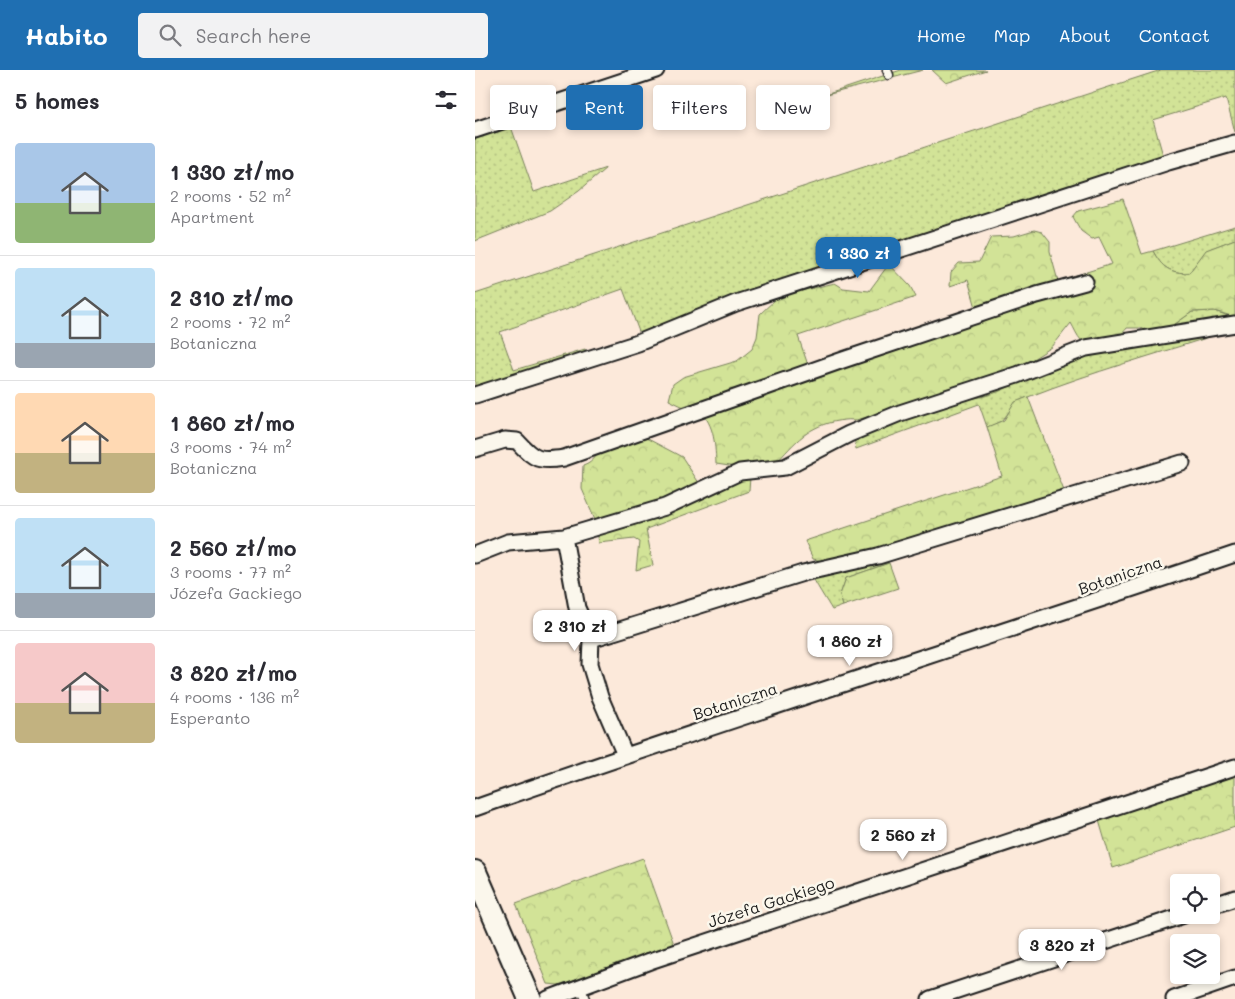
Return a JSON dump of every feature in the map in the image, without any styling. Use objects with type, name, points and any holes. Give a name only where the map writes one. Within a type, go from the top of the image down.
[{"type":"main road","points":[[475,872],[483,900],[529,999]]},
{"type":"street","points":[[475,130],[656,70]]},
{"type":"street","points":[[475,395],[638,343],[745,300],[1235,142]]},
{"type":"street","points":[[475,449],[505,440],[517,441],[531,456],[544,462],[564,458],[843,360],[1037,295],[1085,282]]},
{"type":"street","points":[[475,554],[508,542],[564,537],[665,507],[741,472],[785,467],[849,434],[900,413],[1017,375],[1086,348],[1235,324]]},
{"type":"street","points":[[591,639],[803,572],[878,556],[1182,463]]},
{"type":"street","points":[[564,537],[577,608],[591,639],[590,664],[600,697],[625,755]]},
{"type":"street","name":"Botaniczna","points":[[475,808],[625,755],[995,636],[1235,554]]},
{"type":"street","name":"Józefa Gackiego","points":[[548,999],[583,992],[1235,767]]},
{"type":"street","points":[[1220,903],[1235,898]]},
{"type":"street","points":[[930,999],[1170,920]]},
{"type":"street","points":[[1174,999],[1235,978]]},
{"type":"green space","points":[[901,70],[923,70],[830,94]]},
{"type":"green space","points":[[932,70],[986,70],[946,83]]},
{"type":"green space","points":[[1161,70],[1235,70],[1235,132],[1226,98],[1153,120],[1164,159],[641,337],[623,289],[500,332],[514,370],[585,349],[587,355],[475,391],[475,294]]},
{"type":"green space","points":[[490,127],[490,130],[512,130],[534,192],[606,168],[579,191],[550,211],[475,241],[475,132]]},
{"type":"green space","points":[[1123,199],[1142,254],[1153,251],[1160,262],[1172,271],[1189,273],[1206,250],[1235,239],[1235,317],[1214,311],[1192,312],[1168,329],[1152,334],[1140,328],[1127,328],[1119,336],[1105,342],[1091,344],[1081,340],[1071,323],[1052,347],[1020,367],[1015,383],[1004,389],[981,397],[912,404],[858,420],[845,420],[824,424],[807,433],[792,445],[778,461],[736,467],[716,464],[714,440],[707,419],[696,407],[686,408],[669,400],[673,384],[683,377],[737,361],[752,349],[757,337],[760,314],[779,296],[835,283],[843,288],[869,291],[889,264],[910,286],[916,297],[798,336],[808,365],[977,311],[968,280],[950,286],[951,272],[959,263],[979,262],[991,237],[1014,236],[1034,230],[1042,232],[1050,242],[1050,252],[1058,281],[1112,264],[1099,237],[1092,239],[1081,231],[1073,217],[1078,211]]},
{"type":"green space","points":[[1235,226],[1235,239],[1207,250],[1189,273],[1172,271],[1167,268],[1160,262],[1153,251]]},
{"type":"green space","points":[[1214,311],[1235,318],[1168,329],[1192,312]]},
{"type":"green space","points":[[1222,333],[1100,371],[1028,397],[1016,404],[1001,420],[987,427],[979,404],[856,449],[854,437],[868,431],[1015,383],[1089,353]]},
{"type":"green space","points":[[1028,397],[1064,491],[964,525],[828,562],[813,559],[805,541],[1002,476],[987,427],[1004,420],[1015,402]]},
{"type":"green space","points":[[646,438],[682,457],[705,492],[734,480],[750,477],[749,491],[646,529],[653,565],[636,570],[639,542],[634,539],[599,543],[595,519],[582,489],[583,466],[604,449]]},
{"type":"green space","points":[[889,563],[846,578],[840,595],[843,606],[832,610],[812,575]]},
{"type":"green space","points":[[889,563],[898,588],[843,606],[840,595],[846,578]]},
{"type":"green space","points":[[1235,773],[1235,827],[1113,868],[1098,817]]},
{"type":"green space","points":[[643,858],[675,947],[558,985],[548,984],[516,904]]}]
